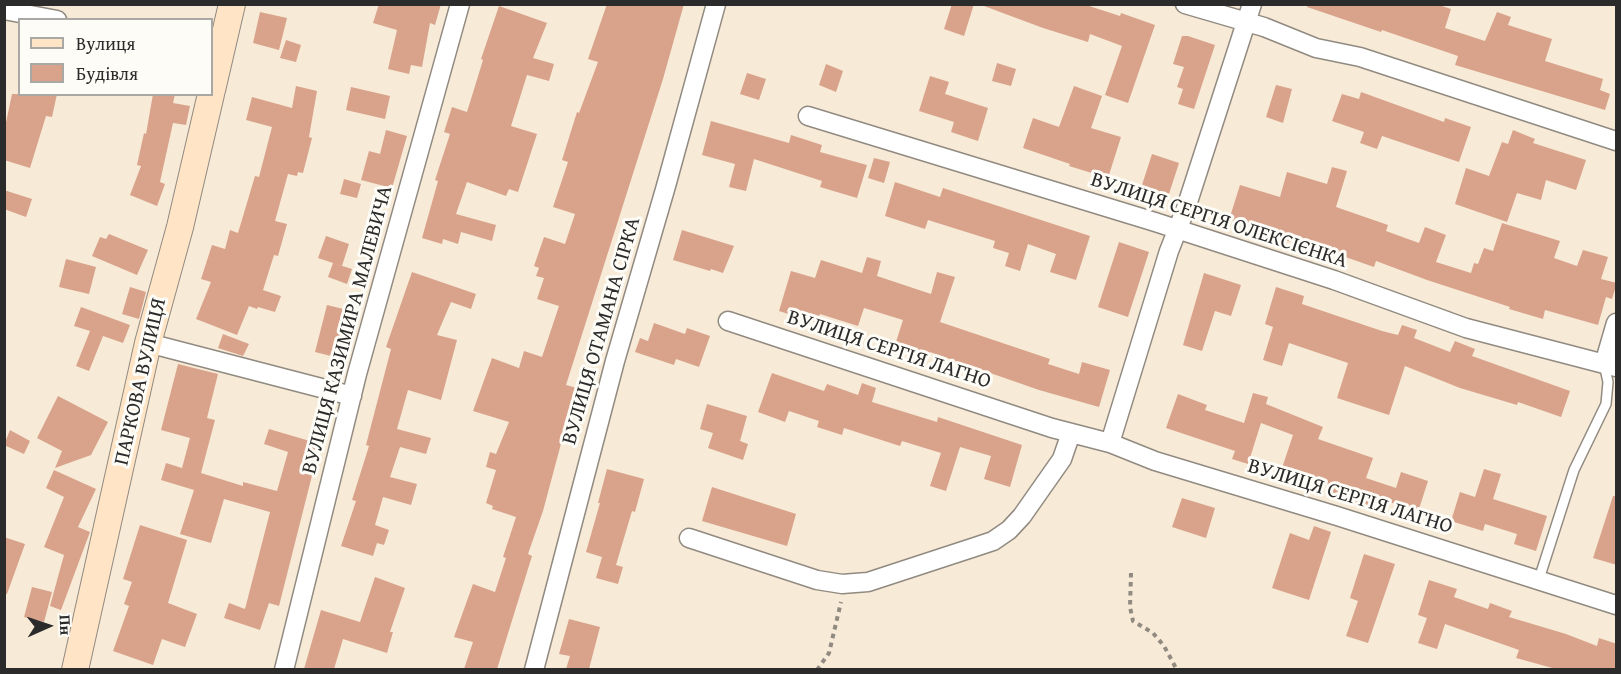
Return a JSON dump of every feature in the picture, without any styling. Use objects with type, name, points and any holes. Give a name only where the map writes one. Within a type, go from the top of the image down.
[{"type":"street","name":"ПАРКОВА ВУЛИЦЯ","points":[[213,74],[216,48],[232,4]]},
{"type":"street","name":"ВУЛИЦЯ КАЗИМИРА МАЛЕВИЧА","points":[[284,669],[352,396],[460,4]]},
{"type":"street","name":"ВУЛИЦЯ ОТАМАНА СІРКА","points":[[534,669],[615,361],[716,4]]},
{"type":"street","points":[[1185,4],[1264,27],[1316,48],[1360,57],[1617,141]]},
{"type":"street","points":[[1110,442],[1252,4]]},
{"type":"street","points":[[4,10],[46,18]]},
{"type":"street","name":"ПАРКОВА ВУЛИЦЯ","points":[[75,669],[148,344],[180,227],[210,96]]},
{"type":"street","name":"ВУЛИЦЯ СЕРГІЯ ОЛЕКСІЄНКА","points":[[808,116],[1334,280],[1466,328],[1610,365]]},
{"type":"street","name":"ВУЛИЦЯ СЕРГІЯ ЛАГНО","points":[[728,321],[1071,433],[1110,442],[1161,462],[1617,605]]},
{"type":"street","points":[[1610,365],[1617,323]]},
{"type":"street","points":[[148,344],[352,396]]},
{"type":"street","points":[[689,538],[817,580],[842,584],[868,582],[993,541],[1009,530],[1022,516],[1062,459],[1071,433]]},
{"type":"lane","points":[[1539,579],[1574,470],[1606,404],[1610,365]]},
{"type":"path","points":[[1131,573],[1130,608],[1133,621],[1153,633],[1164,646],[1177,669]]},
{"type":"path","points":[[817,669],[828,653],[840,610],[842,584]]},
{"type":"building","points":[[379,4],[441,4],[435,25],[430,23],[422,67],[411,65],[409,74],[388,69],[397,30],[373,23]]},
{"type":"building","points":[[607,4],[684,4],[663,79],[566,385],[577,388],[564,424],[566,425],[543,511],[528,554],[532,556],[497,669],[464,669],[473,642],[454,637],[473,584],[495,592],[516,517],[492,509],[493,506],[486,503],[496,470],[486,467],[490,452],[496,454],[509,422],[473,411],[492,358],[519,368],[524,351],[542,357],[559,306],[537,299],[544,278],[536,276],[539,268],[534,266],[544,237],[565,244],[575,214],[553,207],[568,162],[562,160],[577,112],[579,113],[598,62],[588,59]]},
{"type":"building","points":[[952,4],[974,4],[964,36],[944,29]]},
{"type":"building","points":[[984,4],[1083,4],[1120,16],[1121,13],[1155,25],[1128,103],[1105,95],[1122,46],[1090,34],[1088,42],[1043,28],[984,6]]},
{"type":"building","points":[[1308,4],[1436,4],[1451,9],[1445,28],[1485,41],[1497,12],[1511,17],[1508,25],[1552,39],[1545,61],[1603,79],[1600,90],[1610,94],[1605,110],[1455,65],[1458,56],[1307,7]]},
{"type":"building","points":[[499,6],[547,23],[533,58],[554,64],[549,81],[527,75],[511,126],[537,134],[518,192],[509,189],[506,196],[467,182],[456,214],[496,225],[492,241],[461,232],[458,244],[443,239],[442,244],[422,238],[438,181],[435,180],[450,134],[444,132],[452,107],[467,112],[483,60],[481,59]]},
{"type":"building","points":[[260,12],[287,18],[279,50],[253,43]]},
{"type":"building","points":[[1182,36],[1215,45],[1194,109],[1178,104],[1183,89],[1177,87],[1184,67],[1173,64]]},
{"type":"building","points":[[286,40],[301,45],[296,62],[280,58]]},
{"type":"building","points":[[997,63],[1016,69],[1011,86],[992,81]]},
{"type":"building","points":[[826,64],[843,71],[836,92],[819,85]]},
{"type":"building","points":[[747,73],[766,79],[759,100],[740,94]]},
{"type":"building","points":[[930,76],[949,82],[945,94],[988,108],[978,141],[951,132],[954,122],[919,111]]},
{"type":"building","points":[[1276,85],[1292,89],[1283,123],[1266,117]]},
{"type":"building","points":[[296,86],[317,91],[309,137],[312,138],[303,173],[298,172],[297,176],[288,174],[275,221],[287,224],[278,256],[274,255],[263,290],[281,296],[275,312],[249,306],[237,335],[196,319],[211,282],[201,279],[212,245],[225,249],[230,230],[238,233],[255,176],[259,177],[272,127],[246,120],[252,97],[292,108]]},
{"type":"building","points":[[1074,86],[1102,96],[1091,128],[1121,137],[1108,178],[1023,148],[1033,118],[1059,127]]},
{"type":"building","points":[[351,87],[390,96],[385,119],[346,110]]},
{"type":"building","points":[[1361,92],[1444,122],[1445,118],[1471,127],[1459,162],[1382,136],[1377,149],[1360,143],[1364,132],[1332,121],[1342,94],[1359,99]]},
{"type":"building","points":[[12,94],[57,96],[52,117],[46,116],[30,168],[4,160],[4,132]]},
{"type":"building","points":[[153,96],[175,96],[173,103],[190,106],[186,125],[173,123],[160,182],[165,184],[157,206],[130,195],[141,166],[137,165],[144,133],[146,134]]},
{"type":"building","points":[[711,121],[789,143],[791,135],[822,145],[820,152],[867,165],[857,198],[820,187],[822,181],[754,159],[746,191],[729,187],[735,164],[702,155]]},
{"type":"building","points":[[386,130],[407,136],[392,188],[361,180],[369,151],[380,154]]},
{"type":"building","points":[[1513,130],[1535,139],[1533,143],[1586,160],[1576,190],[1546,180],[1541,200],[1517,193],[1507,222],[1455,204],[1466,168],[1489,176],[1502,142],[1508,144]]},
{"type":"building","points":[[1152,154],[1179,163],[1168,197],[1141,188]]},
{"type":"building","points":[[874,158],[890,162],[884,183],[868,178]]},
{"type":"building","points":[[1332,167],[1347,171],[1336,207],[1388,225],[1386,231],[1419,243],[1425,227],[1446,235],[1436,262],[1471,273],[1474,263],[1478,264],[1484,248],[1493,251],[1502,223],[1560,241],[1554,258],[1577,266],[1583,250],[1608,257],[1601,279],[1617,283],[1612,299],[1606,297],[1598,325],[1545,310],[1543,319],[1376,261],[1374,267],[1334,253],[1333,256],[1229,220],[1240,185],[1280,197],[1287,172],[1327,184]]},
{"type":"building","points":[[344,179],[361,184],[357,198],[340,194]]},
{"type":"building","points":[[895,182],[940,197],[943,188],[1090,236],[1076,280],[1050,272],[1056,254],[1028,244],[1020,271],[1005,266],[1009,253],[993,248],[995,241],[928,220],[925,229],[885,216]]},
{"type":"building","points":[[4,190],[32,199],[26,217],[4,209]]},
{"type":"building","points":[[682,230],[734,246],[723,273],[673,260]]},
{"type":"building","points":[[109,234],[148,250],[137,275],[92,256],[100,237],[106,239]]},
{"type":"building","points":[[326,236],[349,244],[342,266],[318,258]]},
{"type":"building","points":[[1119,242],[1149,252],[1128,317],[1098,307]]},
{"type":"building","points":[[867,257],[881,261],[877,276],[931,294],[937,272],[955,277],[940,322],[1050,359],[1048,364],[1079,374],[1082,362],[1110,370],[1099,407],[1039,390],[930,352],[929,356],[895,345],[903,320],[864,308],[858,326],[820,314],[817,323],[779,311],[791,271],[815,278],[821,260],[862,273]]},
{"type":"building","points":[[66,259],[96,267],[89,294],[59,287]]},
{"type":"building","points":[[333,263],[352,269],[347,284],[328,277]]},
{"type":"building","points":[[412,272],[476,294],[471,309],[451,302],[437,335],[457,340],[441,400],[408,390],[397,429],[431,438],[426,454],[400,447],[390,477],[417,484],[411,505],[383,497],[375,525],[389,530],[384,545],[377,543],[373,556],[341,546],[356,501],[352,500],[369,446],[366,445],[391,349],[386,347]]},
{"type":"building","points":[[1204,273],[1241,285],[1231,316],[1215,311],[1202,351],[1183,345]]},
{"type":"building","points":[[130,287],[146,292],[139,319],[122,314]]},
{"type":"building","points":[[1276,287],[1304,296],[1302,304],[1382,331],[1398,335],[1402,325],[1417,330],[1414,338],[1450,352],[1455,341],[1475,349],[1472,356],[1570,391],[1561,417],[1518,402],[1517,405],[1460,388],[1405,366],[1389,415],[1337,398],[1348,363],[1289,343],[1282,366],[1263,360],[1273,327],[1265,324]]},
{"type":"building","points":[[327,305],[360,313],[355,331],[350,329],[343,359],[315,352]]},
{"type":"building","points":[[81,307],[130,325],[123,343],[103,336],[89,371],[76,366],[90,331],[74,326]]},
{"type":"building","points":[[654,323],[685,334],[687,328],[710,336],[699,367],[676,359],[674,365],[635,352],[640,338],[648,341]]},
{"type":"building","points":[[223,334],[249,344],[243,356],[218,348]]},
{"type":"building","points":[[178,364],[218,374],[207,418],[215,420],[201,473],[243,486],[243,482],[277,491],[288,452],[264,444],[269,429],[320,444],[279,606],[269,603],[260,630],[224,618],[229,603],[245,609],[270,512],[224,499],[211,543],[180,534],[194,490],[161,480],[166,463],[182,468],[190,438],[161,430]]},
{"type":"building","points":[[772,373],[824,391],[827,384],[858,395],[862,383],[876,388],[872,402],[937,422],[938,417],[1022,445],[1010,487],[984,479],[991,456],[960,447],[946,491],[930,486],[941,453],[902,441],[900,446],[844,428],[842,435],[817,427],[819,421],[789,411],[785,422],[758,412]]},
{"type":"building","points":[[1253,393],[1268,397],[1266,404],[1323,427],[1318,439],[1373,458],[1366,478],[1396,488],[1401,472],[1428,481],[1418,512],[1378,498],[1374,508],[1357,503],[1328,493],[1331,485],[1282,468],[1293,435],[1261,423],[1248,464],[1232,459],[1235,451],[1166,428],[1178,394],[1207,405],[1205,410],[1244,423]]},
{"type":"building","points":[[58,396],[108,422],[91,455],[55,468],[62,451],[37,438]]},
{"type":"building","points":[[707,404],[747,416],[740,441],[748,444],[743,460],[708,448],[713,433],[700,429]]},
{"type":"building","points":[[10,430],[30,441],[24,454],[4,445]]},
{"type":"building","points":[[607,469],[644,479],[616,565],[623,567],[618,584],[596,578],[602,557],[586,552]]},
{"type":"building","points":[[1484,469],[1501,474],[1493,499],[1547,516],[1536,551],[1514,544],[1517,534],[1485,524],[1483,531],[1451,521],[1460,492],[1475,497]]},
{"type":"building","points":[[54,470],[96,489],[78,527],[90,532],[61,610],[50,606],[64,555],[44,547],[64,497],[46,488]]},
{"type":"building","points":[[712,487],[796,514],[787,546],[702,521]]},
{"type":"building","points":[[1613,496],[1617,496],[1617,565],[1593,558]]},
{"type":"building","points":[[1182,498],[1215,508],[1206,538],[1172,527]]},
{"type":"building","points":[[140,525],[187,540],[168,603],[197,614],[185,647],[162,639],[153,665],[113,651],[129,606],[124,604],[132,582],[123,579]]},
{"type":"building","points":[[1314,526],[1331,532],[1309,600],[1272,588],[1290,533],[1309,540]]},
{"type":"building","points":[[4,537],[25,544],[7,594],[4,594]]},
{"type":"building","points":[[1364,554],[1395,564],[1368,643],[1346,636],[1358,601],[1350,598]]},
{"type":"building","points":[[375,577],[405,588],[390,632],[393,632],[387,653],[343,639],[334,669],[304,669],[321,610],[360,622]]},
{"type":"building","points":[[1429,580],[1457,589],[1454,597],[1488,609],[1490,603],[1512,611],[1509,617],[1597,646],[1599,638],[1617,644],[1617,669],[1556,669],[1516,658],[1519,650],[1445,624],[1437,649],[1418,643],[1427,618],[1418,615]]},
{"type":"building","points":[[32,587],[52,592],[44,622],[24,617]]},
{"type":"building","points":[[569,619],[600,627],[589,669],[566,669],[570,656],[559,654]]}]
